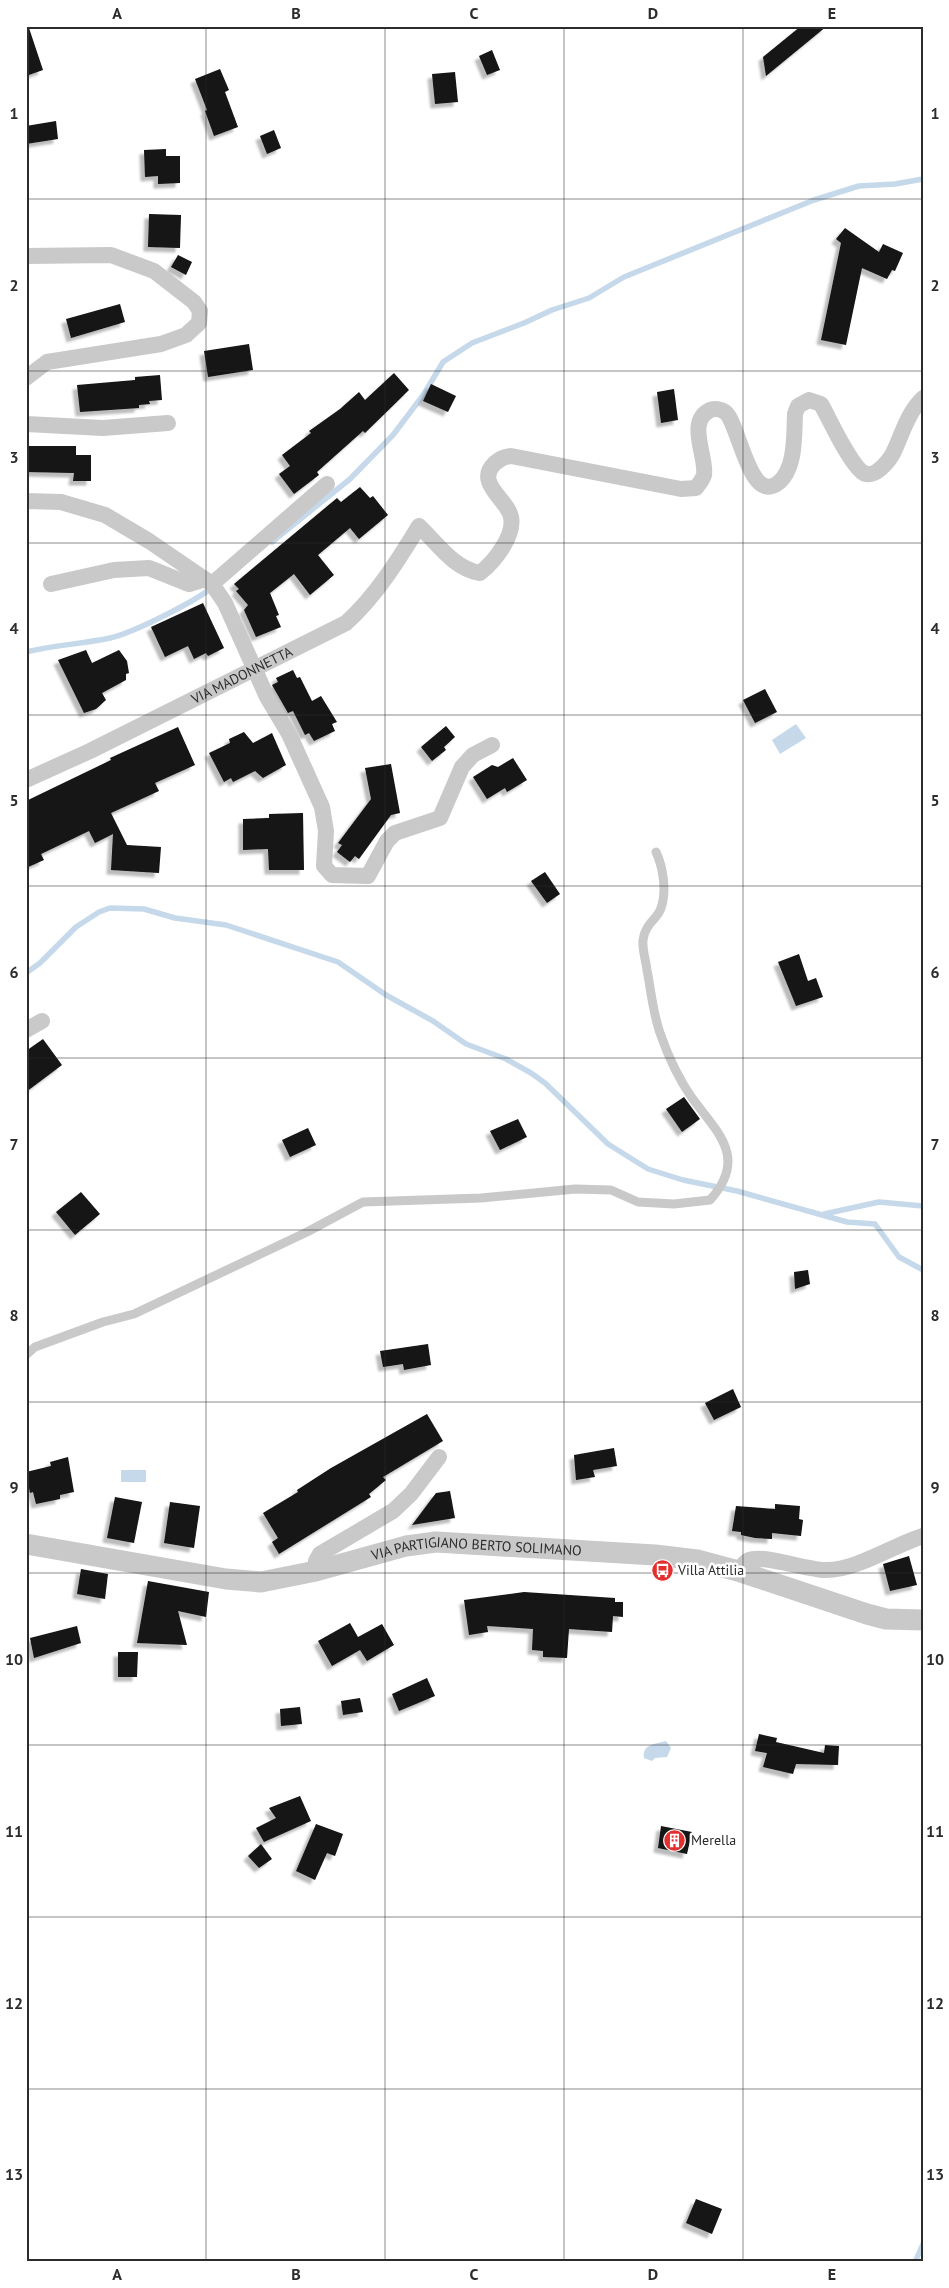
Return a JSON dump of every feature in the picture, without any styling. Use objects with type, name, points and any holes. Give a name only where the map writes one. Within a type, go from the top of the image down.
[{"type":"street","points":[[26,256],[111,255],[154,271],[194,302],[200,311],[199,323],[186,335],[161,344],[47,362],[26,378]]},
{"type":"street","name":"VIA MADONNETTA","points":[[26,780],[90,751],[346,623],[359,611],[403,552],[419,526],[456,563],[468,571],[480,573],[488,566],[504,544],[512,527],[511,516],[490,486],[488,476],[490,468],[502,457],[511,456],[681,489],[696,488],[704,476],[699,425],[705,415],[711,410],[725,412],[730,418],[753,474],[758,482],[767,487],[775,485],[789,470],[794,414],[798,406],[809,400],[821,404],[851,456],[862,472],[868,474],[876,472],[894,453],[914,407],[923,398]]},
{"type":"street","points":[[26,424],[103,428],[168,423]]},
{"type":"street","points":[[51,584],[114,570],[149,568],[189,584],[208,581],[327,484]]},
{"type":"street","points":[[26,501],[61,502],[106,515],[149,541],[208,581],[226,603],[256,668],[267,697],[289,734],[322,807],[326,831],[324,866],[332,875],[368,876],[387,841],[395,833],[440,818],[462,767],[473,755],[492,745]]},
{"type":"street","points":[[26,1030],[42,1020]]},
{"type":"street","points":[[316,1571],[316,1560],[320,1554],[393,1511],[411,1494],[439,1457]]},
{"type":"street","points":[[738,1571],[748,1560],[760,1558],[796,1567],[827,1571],[861,1562],[923,1536]]},
{"type":"street","name":"VIA PARTIGIANO BERTO SOLIMANO","points":[[26,1544],[226,1579],[261,1582],[316,1571],[406,1546],[436,1542],[655,1555],[698,1560],[738,1571],[886,1619],[923,1620]]},
{"type":"lane","points":[[26,1355],[35,1347],[103,1322],[134,1314],[191,1288],[364,1202],[481,1198],[575,1189],[612,1190],[638,1202],[674,1204],[710,1200],[722,1188],[728,1166],[727,1148],[716,1127],[693,1099],[676,1073],[655,1019],[642,941],[648,924],[661,908],[664,868],[656,852]]},
{"type":"water","points":[[796,724],[806,738],[780,754],[772,740]]},
{"type":"water","points":[[121,1470],[146,1470],[146,1482],[121,1482]]},
{"type":"water","points":[[666,1741],[671,1748],[667,1757],[655,1758],[652,1761],[644,1758],[647,1747]]},
{"type":"building","points":[[801,26],[827,26],[766,76],[763,57]]},
{"type":"building","points":[[26,28],[29,28],[43,70],[26,76]]},
{"type":"building","points":[[492,50],[500,70],[487,75],[479,56]]},
{"type":"building","points":[[220,69],[229,90],[225,92],[238,127],[214,136],[205,111],[207,110],[195,79]]},
{"type":"building","points":[[455,72],[458,102],[435,104],[432,74]]},
{"type":"building","points":[[56,121],[58,139],[26,144],[26,126]]},
{"type":"building","points":[[274,130],[281,148],[267,154],[260,136]]},
{"type":"building","points":[[166,149],[166,156],[180,156],[180,183],[158,184],[158,176],[145,177],[144,150]]},
{"type":"building","points":[[149,214],[181,215],[180,248],[148,247]]},
{"type":"building","points":[[845,228],[879,252],[883,244],[903,253],[895,271],[892,270],[887,279],[862,268],[846,345],[821,340],[841,243],[836,239]]},
{"type":"building","points":[[178,255],[192,262],[186,275],[171,267]]},
{"type":"building","points":[[120,304],[125,322],[71,338],[66,319]]},
{"type":"building","points":[[249,344],[253,370],[208,377],[204,351]]},
{"type":"building","points":[[394,373],[409,390],[365,433],[363,431],[317,472],[319,475],[294,494],[279,474],[290,466],[282,455],[359,392],[365,400]]},
{"type":"building","points":[[160,375],[162,400],[149,401],[150,404],[139,405],[139,408],[80,412],[77,385],[135,380],[135,377]]},
{"type":"building","points":[[431,384],[456,396],[448,412],[423,401]]},
{"type":"building","points":[[674,389],[678,420],[661,423],[657,392]]},
{"type":"building","points":[[26,446],[76,446],[76,455],[91,455],[91,481],[73,481],[74,473],[26,472]]},
{"type":"building","points":[[360,487],[370,498],[373,496],[388,515],[359,539],[350,528],[318,555],[334,575],[310,595],[294,574],[270,593],[279,615],[276,616],[281,627],[256,637],[244,610],[248,605],[236,591],[239,589],[234,584],[337,498],[341,502]]},
{"type":"building","points":[[203,603],[224,648],[208,656],[206,653],[194,659],[188,646],[165,657],[151,627]]},
{"type":"building","points":[[86,650],[92,663],[119,650],[127,661],[129,673],[126,674],[126,680],[102,693],[106,700],[96,709],[84,713],[58,660]]},
{"type":"building","points":[[293,670],[297,678],[300,677],[312,701],[321,696],[337,722],[332,724],[335,731],[314,741],[309,733],[305,735],[293,711],[288,713],[272,685],[278,682],[276,678]]},
{"type":"building","points":[[765,689],[777,712],[755,723],[743,700]]},
{"type":"building","points":[[446,726],[455,737],[444,747],[446,750],[432,761],[421,747]]},
{"type":"building","points":[[178,727],[195,765],[155,783],[159,791],[111,813],[127,845],[161,847],[159,873],[111,870],[113,834],[95,843],[89,831],[41,854],[44,860],[26,868],[26,801],[111,760],[110,758]]},
{"type":"building","points":[[244,732],[253,743],[272,733],[286,765],[263,778],[255,771],[233,782],[231,778],[224,782],[209,753],[230,743],[229,739]]},
{"type":"building","points":[[513,758],[527,780],[507,792],[505,788],[487,799],[473,777],[492,765],[498,767]]},
{"type":"building","points":[[391,764],[400,813],[391,815],[359,859],[355,856],[350,862],[337,852],[342,845],[338,843],[371,799],[365,768]]},
{"type":"building","points":[[303,813],[304,870],[269,870],[268,849],[243,850],[243,819],[269,818],[269,814]]},
{"type":"building","points":[[545,872],[560,894],[547,903],[531,881]]},
{"type":"building","points":[[799,954],[808,981],[816,978],[823,997],[796,1006],[778,962]]},
{"type":"building","points":[[43,1039],[62,1065],[26,1092],[26,1051]]},
{"type":"building","points":[[684,1097],[700,1119],[682,1132],[666,1109]]},
{"type":"building","points":[[518,1119],[527,1137],[500,1150],[490,1131]]},
{"type":"building","points":[[308,1128],[316,1145],[290,1157],[282,1140]]},
{"type":"building","points":[[81,1192],[100,1214],[75,1235],[56,1212]]},
{"type":"building","points":[[808,1270],[810,1284],[795,1289],[794,1272]]},
{"type":"building","points":[[428,1344],[431,1365],[404,1370],[403,1364],[383,1367],[380,1351]]},
{"type":"building","points":[[733,1389],[741,1407],[714,1420],[705,1403]]},
{"type":"building","points":[[427,1414],[443,1441],[383,1477],[386,1480],[369,1494],[371,1497],[279,1554],[272,1542],[278,1538],[263,1513],[298,1492],[297,1490],[331,1468]]},
{"type":"building","points":[[614,1448],[617,1466],[593,1470],[595,1477],[576,1480],[574,1455]]},
{"type":"building","points":[[68,1457],[74,1492],[60,1495],[60,1499],[36,1504],[33,1492],[30,1493],[26,1472],[51,1466],[50,1462]]},
{"type":"building","points":[[450,1491],[455,1518],[412,1525],[436,1493]]},
{"type":"building","points":[[115,1497],[142,1502],[134,1543],[107,1538]]},
{"type":"building","points":[[170,1502],[200,1506],[194,1548],[164,1543]]},
{"type":"building","points":[[775,1504],[800,1506],[799,1519],[803,1520],[801,1536],[772,1533],[772,1539],[755,1538],[741,1535],[741,1532],[732,1531],[736,1506],[775,1509]]},
{"type":"building","points":[[909,1556],[917,1585],[890,1591],[883,1564]]},
{"type":"building","points":[[81,1569],[108,1574],[105,1599],[77,1594]]},
{"type":"building","points":[[148,1581],[209,1592],[206,1617],[178,1611],[187,1645],[137,1643]]},
{"type":"building","points":[[524,1592],[615,1598],[615,1602],[623,1602],[623,1617],[613,1616],[612,1632],[569,1629],[567,1658],[543,1657],[543,1651],[532,1650],[533,1629],[487,1626],[488,1632],[469,1635],[464,1600]]},
{"type":"building","points":[[350,1623],[358,1637],[382,1624],[394,1645],[367,1661],[360,1650],[332,1666],[318,1641]]},
{"type":"building","points":[[77,1626],[81,1643],[34,1658],[30,1638]]},
{"type":"building","points":[[118,1652],[138,1652],[137,1677],[118,1677]]},
{"type":"building","points":[[427,1678],[435,1696],[399,1711],[392,1694]]},
{"type":"building","points":[[360,1698],[363,1712],[343,1715],[341,1701]]},
{"type":"building","points":[[300,1707],[302,1724],[281,1726],[280,1709]]},
{"type":"building","points":[[759,1734],[777,1738],[776,1742],[824,1753],[825,1745],[839,1746],[838,1765],[796,1764],[793,1774],[763,1767],[767,1753],[755,1751]]},
{"type":"building","points":[[300,1796],[311,1821],[264,1842],[256,1828],[276,1818],[269,1808]]},
{"type":"building","points":[[316,1824],[343,1834],[335,1856],[327,1853],[315,1880],[296,1871]]},
{"type":"building","name":"Merella","points":[[661,1826],[692,1832],[687,1854],[658,1848]]},
{"type":"building","points":[[261,1844],[272,1859],[259,1868],[248,1856]]},
{"type":"building","points":[[696,2199],[722,2209],[712,2234],[686,2223]]},
{"type":"waterway","points":[[272,542],[350,479],[393,435],[424,394],[443,362],[472,343],[552,310],[589,298],[624,277],[814,200],[859,186],[895,184],[923,179]]},
{"type":"waterway","points":[[26,652],[120,635],[163,616],[192,601],[213,587]]},
{"type":"waterway","points":[[26,973],[40,963],[76,927],[99,912],[110,908],[144,909],[175,918],[226,925],[338,962],[386,995],[433,1021],[466,1044],[506,1059],[531,1073],[545,1083],[608,1144],[648,1169],[683,1180],[737,1191],[847,1222],[875,1224],[899,1257],[923,1270]]},
{"type":"waterway","points":[[824,1214],[879,1202],[923,1206]]},
{"type":"waterway","points":[[915,2262],[923,2244]]},
{"type":"place","name":"Villa Attilia","points":[[662,1570]]},
{"type":"place","name":"Merella","points":[[675,1840]]}]
